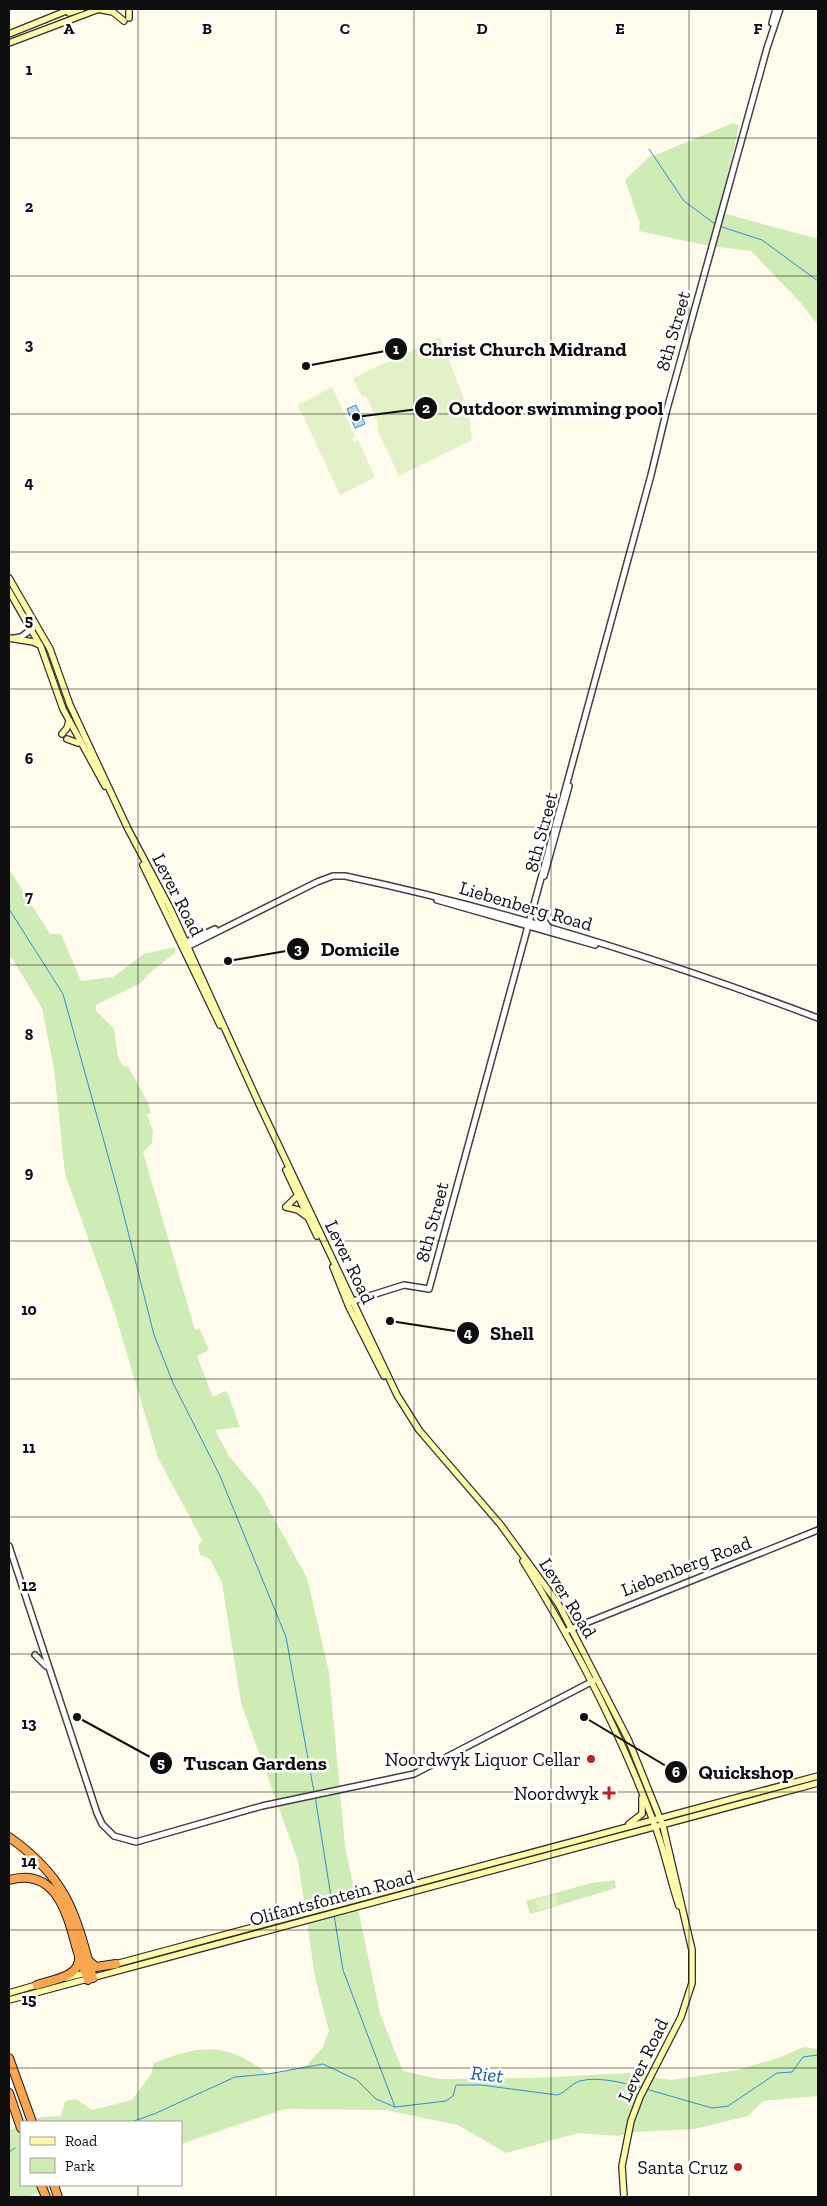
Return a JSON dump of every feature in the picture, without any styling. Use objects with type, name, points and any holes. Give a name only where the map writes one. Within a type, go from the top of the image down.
[{"type":"highway","points":[[9,1837],[39,1860],[64,1890],[77,1919],[80,1948],[79,1962],[74,1972],[36,1986]]},
{"type":"highway","points":[[9,1880],[18,1877],[32,1878],[46,1884],[55,1892],[69,1918],[89,1975]]},
{"type":"highway","points":[[80,1948],[94,1966],[116,1964]]},
{"type":"highway","points":[[9,2054],[15,2074]]},
{"type":"highway","points":[[9,2058],[32,2121]]},
{"type":"highway","points":[[9,2093],[20,2125]]},
{"type":"main road","points":[[9,34],[72,9]]},
{"type":"main road","points":[[45,20],[81,9]]},
{"type":"main road","points":[[9,43],[98,9],[113,12],[126,20],[130,9]]},
{"type":"main road","name":"Lever Road","points":[[9,578],[50,649],[70,705],[260,1106],[350,1304]]},
{"type":"main road","name":"Lever Road","points":[[9,591],[41,647],[69,721],[103,781],[184,946],[297,1196],[397,1395],[419,1430],[500,1524],[559,1605],[591,1682],[620,1738],[653,1820],[690,1937]]},
{"type":"main road","points":[[9,638],[33,642],[41,647]]},
{"type":"main road","points":[[62,734],[68,728],[69,721]]},
{"type":"main road","points":[[67,739],[75,740],[82,746]]},
{"type":"main road","points":[[297,1196],[286,1207],[300,1211],[309,1220]]},
{"type":"main road","name":"Lever Road","points":[[569,1629],[598,1679],[638,1761],[661,1818],[690,1937],[693,1964],[689,1995],[681,2017],[647,2082],[627,2131],[622,2175],[624,2197]]},
{"type":"main road","name":"Olifantsfontein Road","points":[[9,2000],[89,1975],[116,1964],[818,1776]]},
{"type":"main road","name":"Olifantsfontein Road","points":[[9,1993],[89,1975],[656,1828],[818,1783]]},
{"type":"main road","points":[[618,1830],[642,1814],[641,1790]]},
{"type":"street","name":"8th Street","points":[[350,1304],[399,1286],[408,1285],[429,1289],[530,923],[776,9]]},
{"type":"street","name":"8th Street","points":[[767,48],[780,9]]},
{"type":"street","points":[[9,638],[21,637],[37,625]]},
{"type":"street","name":"Liebenberg Road","points":[[184,946],[317,882],[336,875],[345,876],[517,916],[530,923],[547,925],[739,988],[818,1018]]},
{"type":"street","name":"Liebenberg Road","points":[[393,887],[530,923],[649,958]]},
{"type":"street","points":[[517,916],[524,916],[534,908],[547,925]]},
{"type":"street","name":"Liebenberg Road","points":[[569,1629],[818,1530]]},
{"type":"street","points":[[9,1546],[100,1818],[108,1832],[121,1840],[136,1842],[148,1840],[209,1820],[420,1771],[598,1679]]},
{"type":"street","points":[[9,1552],[54,1685]]},
{"type":"street","points":[[35,1655],[46,1666]]},
{"type":"green space","points":[[733,123],[739,126],[719,212],[818,239],[818,325],[800,302],[751,251],[710,246],[639,231],[640,223],[625,180],[648,158]]},
{"type":"green space","points":[[440,337],[469,412],[472,440],[399,476],[378,431],[378,423],[366,396],[362,397],[353,378]]},
{"type":"green space","points":[[332,387],[355,436],[352,438],[354,442],[358,440],[375,477],[340,495],[298,405]]},
{"type":"green space","points":[[9,869],[50,934],[61,934],[81,981],[113,977],[144,954],[175,947],[175,953],[149,973],[141,983],[96,1005],[96,1011],[114,1029],[118,1057],[123,1066],[128,1066],[148,1103],[151,1113],[147,1115],[153,1131],[152,1143],[143,1152],[195,1330],[199,1328],[209,1350],[197,1356],[213,1397],[225,1391],[228,1394],[240,1427],[215,1430],[229,1456],[260,1493],[307,1578],[329,1672],[345,1846],[380,2014],[403,2071],[439,2079],[534,2078],[629,2073],[671,2080],[737,2070],[778,2058],[804,2047],[818,2049],[818,2096],[763,2101],[748,2116],[694,2129],[636,2132],[619,2136],[578,2133],[506,2153],[458,2125],[386,2110],[285,2109],[182,2144],[182,2121],[31,2121],[41,2117],[61,2116],[65,2101],[76,2099],[92,2110],[132,2100],[151,2074],[154,2063],[186,2052],[213,2049],[226,2051],[239,2056],[268,2074],[305,2067],[323,2047],[329,2031],[315,1977],[298,1861],[241,1703],[222,1583],[210,1559],[200,1555],[198,1546],[202,1540],[158,1458],[114,1310],[65,1174],[54,1069],[42,1008],[12,958],[9,958]]},
{"type":"green space","points":[[615,1880],[616,1888],[530,1914],[526,1901],[591,1883]]},
{"type":"green space","points":[[555,1894],[558,1904],[538,1910],[535,1901]]},
{"type":"green space","points":[[20,2125],[20,2186],[60,2186],[26,2197],[9,2197],[9,2130]]},
{"type":"water","points":[[356,405],[365,424],[355,428],[347,409]]},
{"type":"waterway","points":[[649,149],[684,201],[715,224]]},
{"type":"waterway","points":[[719,226],[762,240],[818,281]]},
{"type":"waterway","points":[[9,909],[63,994],[117,1188],[154,1335],[173,1383],[220,1476],[286,1637],[314,1792]]},
{"type":"waterway","points":[[315,1796],[332,1903]]},
{"type":"waterway","points":[[334,1915],[343,1970],[395,2107]]},
{"type":"waterway","name":"Riet","points":[[646,2089],[712,2108],[728,2106],[777,2073],[792,2072],[803,2057],[818,2055]]},
{"type":"waterway","name":"Riet","points":[[134,2121],[154,2114],[235,2077],[268,2074],[323,2064],[357,2080],[376,2099],[395,2107],[446,2101],[453,2096],[456,2085],[481,2085],[557,2095],[577,2082],[594,2079],[642,2088]]},
{"type":"waterway","name":"Riet","points":[[9,2152],[15,2148]]},
{"type":"place","name":"Christ Church Midrand","points":[[306,366]]},
{"type":"place","name":"Outdoor swimming pool","points":[[356,417]]},
{"type":"place","name":"Domicile","points":[[228,961]]},
{"type":"place","name":"Shell","points":[[390,1321]]},
{"type":"place","name":"Tuscan Gardens","points":[[77,1717]]},
{"type":"place","name":"Quickshop","points":[[584,1717]]},
{"type":"place","name":"Noordwyk Liquor Cellar","points":[[591,1759]]},
{"type":"place","name":"Noordwyk","points":[[609,1793]]},
{"type":"place","name":"Santa Cruz","points":[[738,2167]]}]
